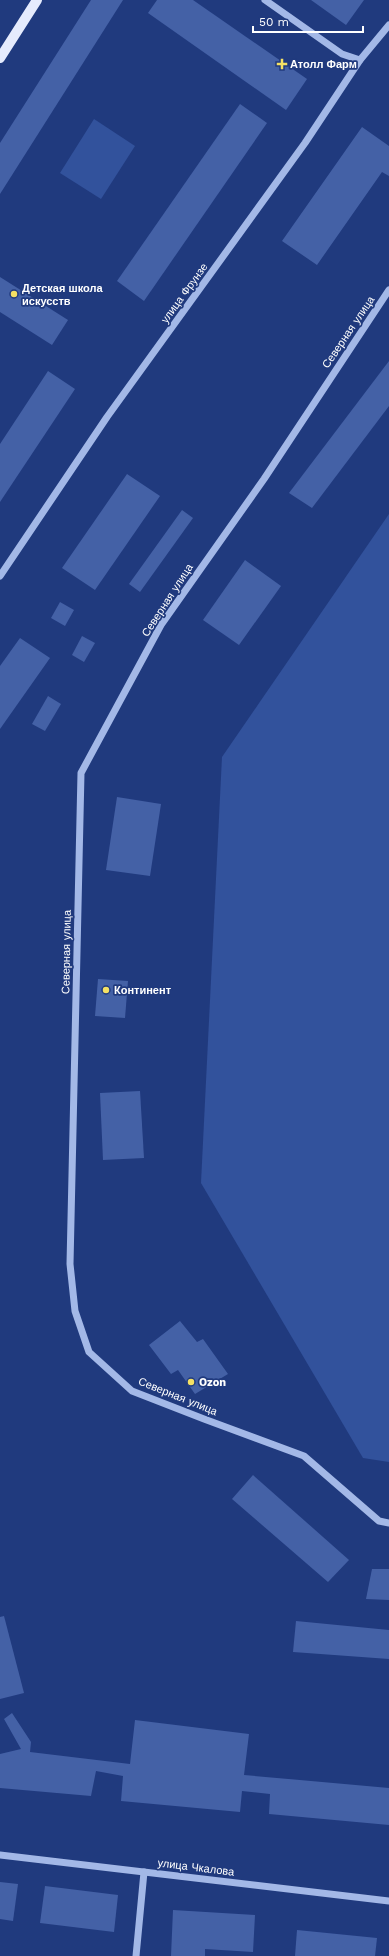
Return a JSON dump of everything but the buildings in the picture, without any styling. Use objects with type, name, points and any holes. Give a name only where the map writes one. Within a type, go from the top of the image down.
[{"type":"main road","points":[[0,58],[37,0]]},
{"type":"street","points":[[265,0],[342,54],[360,60]]},
{"type":"street","name":"улица Фрунзе","points":[[0,576],[107,417],[305,143],[360,60],[389,26]]},
{"type":"street","name":"Северная улица","points":[[389,290],[264,479],[161,625],[81,773],[70,1264],[75,1311],[89,1352],[132,1391],[304,1456],[379,1521],[389,1523]]},
{"type":"street","name":"улица Чкалова","points":[[0,1855],[389,1901]]},
{"type":"street","points":[[136,1956],[144,1872]]},
{"type":"shaded area","points":[[94,119],[135,146],[101,199],[60,173]]},
{"type":"shaded area","points":[[389,514],[389,1462],[363,1458],[201,1183],[222,757]]},
{"type":"place","name":"Атолл Фарм","points":[[282,64]]},
{"type":"place","name":"Детская школа искусств","points":[[14,294]]},
{"type":"place","name":"Континент","points":[[106,990]]},
{"type":"place","name":"Ozon","points":[[191,1382]]}]
